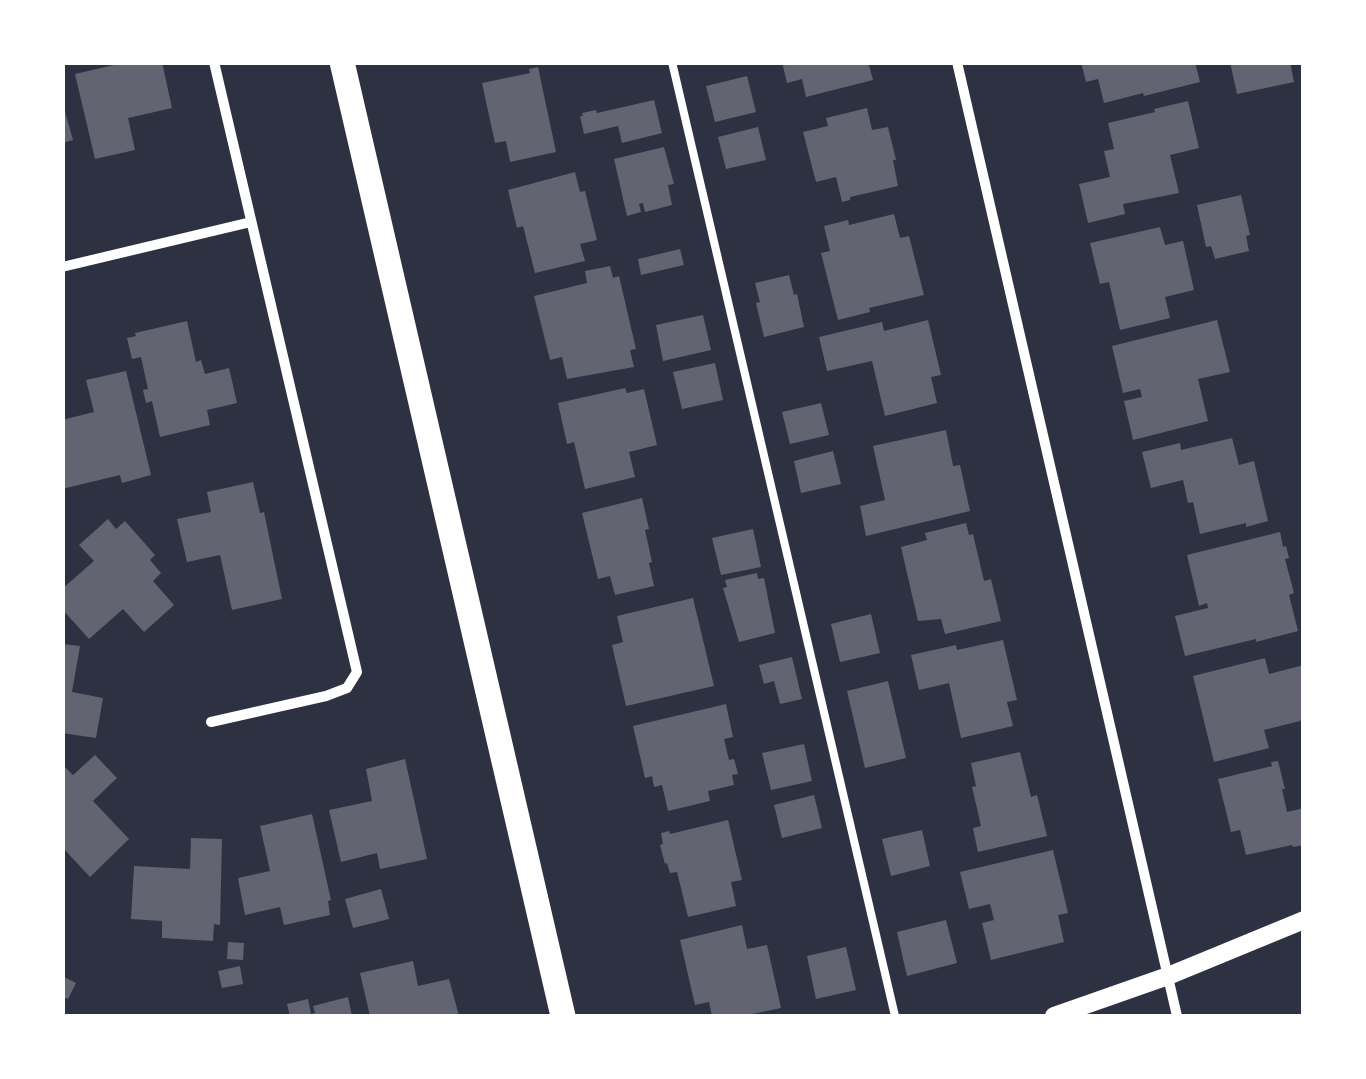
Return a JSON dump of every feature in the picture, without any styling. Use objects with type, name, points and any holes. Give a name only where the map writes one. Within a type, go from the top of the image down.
[{"type":"main road","points":[[342,62],[563,1016]]},
{"type":"street","points":[[211,722],[326,696],[347,688],[357,672],[214,62]]},
{"type":"street","points":[[957,62],[1177,1016]]},
{"type":"street","points":[[62,267],[251,222]]},
{"type":"street","points":[[1054,1016],[1168,976],[1304,920]]},
{"type":"lane","points":[[672,62],[894,1016]]},
{"type":"building","points":[[127,62],[162,62],[172,108],[128,118],[135,150],[95,159],[75,74]]},
{"type":"building","points":[[782,62],[868,62],[873,80],[806,97],[802,79],[787,83]]},
{"type":"building","points":[[1081,62],[1195,62],[1200,82],[1104,103],[1098,79],[1086,82]]},
{"type":"building","points":[[1230,62],[1290,62],[1294,82],[1237,94]]},
{"type":"building","points":[[538,67],[556,152],[510,162],[506,141],[495,143],[482,83],[530,73],[529,69]]},
{"type":"building","points":[[747,76],[756,112],[715,122],[706,86]]},
{"type":"building","points":[[654,100],[662,133],[622,143],[618,126],[584,134],[582,113]]},
{"type":"building","points":[[62,101],[73,140],[62,143]]},
{"type":"building","points":[[1188,101],[1199,148],[1170,155],[1179,193],[1123,204],[1125,214],[1088,223],[1079,184],[1110,177],[1104,151],[1114,149],[1108,123]]},
{"type":"building","points":[[867,108],[872,130],[888,127],[898,186],[842,202],[836,177],[816,182],[803,132],[828,126],[826,118]]},
{"type":"building","points":[[758,127],[766,160],[726,169],[718,137]]},
{"type":"building","points":[[664,147],[674,184],[668,185],[672,205],[645,212],[643,203],[639,204],[641,212],[627,216],[614,159]]},
{"type":"building","points":[[575,172],[580,192],[585,191],[597,240],[580,244],[585,261],[535,273],[523,226],[517,228],[508,190]]},
{"type":"building","points":[[1241,195],[1250,235],[1246,236],[1249,251],[1215,259],[1211,246],[1206,247],[1197,205]]},
{"type":"building","points":[[894,214],[900,238],[909,236],[924,295],[838,320],[821,253],[830,251],[824,226],[848,220],[849,225]]},
{"type":"building","points":[[1160,227],[1165,245],[1183,241],[1194,290],[1165,297],[1170,318],[1120,330],[1109,282],[1100,284],[1090,243]]},
{"type":"building","points":[[680,249],[684,265],[641,275],[638,259]]},
{"type":"building","points":[[610,266],[613,278],[619,276],[636,349],[630,350],[634,367],[567,379],[562,357],[550,360],[534,296],[587,283],[585,271]]},
{"type":"building","points":[[789,275],[804,327],[764,337],[755,283]]},
{"type":"building","points":[[703,315],[711,350],[663,361],[656,325]]},
{"type":"building","points":[[928,320],[941,375],[931,377],[937,403],[885,416],[872,361],[827,371],[819,337],[882,322],[884,331]]},
{"type":"building","points":[[1217,320],[1230,372],[1198,379],[1208,421],[1133,440],[1124,401],[1142,397],[1140,389],[1123,393],[1112,346]]},
{"type":"building","points":[[187,321],[196,362],[201,360],[205,374],[229,368],[237,403],[207,410],[210,425],[160,437],[152,401],[146,403],[143,390],[148,389],[141,357],[132,359],[127,338]]},
{"type":"building","points":[[715,363],[723,400],[682,409],[673,372]]},
{"type":"building","points":[[126,371],[151,475],[122,483],[120,475],[62,489],[62,420],[94,412],[86,380]]},
{"type":"building","points":[[625,388],[627,393],[644,389],[657,445],[629,452],[635,477],[585,489],[574,442],[567,444],[558,403]]},
{"type":"building","points":[[821,403],[829,435],[790,444],[782,412]]},
{"type":"building","points":[[946,430],[953,466],[960,465],[970,511],[866,536],[860,506],[885,500],[873,446]]},
{"type":"building","points":[[1232,438],[1239,465],[1254,461],[1268,521],[1200,534],[1183,480],[1151,488],[1142,452],[1180,443],[1181,450]]},
{"type":"building","points":[[833,451],[841,484],[801,493],[794,461]]},
{"type":"building","points":[[253,482],[260,513],[264,512],[282,599],[232,610],[220,555],[187,562],[177,519],[211,512],[207,492]]},
{"type":"building","points":[[642,498],[654,586],[615,595],[610,576],[598,579],[582,513]]},
{"type":"building","points":[[108,519],[116,529],[125,521],[155,555],[150,560],[161,573],[153,581],[174,605],[144,632],[123,609],[89,639],[62,609],[62,589],[94,561],[79,545]]},
{"type":"building","points":[[966,523],[969,535],[973,534],[984,581],[991,579],[1001,621],[945,634],[941,619],[918,621],[901,547],[927,540],[925,533]]},
{"type":"building","points":[[753,529],[761,567],[721,575],[712,538]]},
{"type":"building","points":[[1280,532],[1289,558],[1285,559],[1294,593],[1289,595],[1298,631],[1185,656],[1175,616],[1208,608],[1207,603],[1199,606],[1187,555]]},
{"type":"building","points":[[757,573],[758,579],[764,578],[775,633],[739,642],[723,588],[727,587],[725,580]]},
{"type":"building","points":[[693,598],[714,686],[626,706],[612,645],[623,642],[617,616]]},
{"type":"building","points":[[871,614],[880,653],[840,662],[831,624]]},
{"type":"building","points":[[1003,640],[1017,700],[1007,702],[1013,726],[961,738],[949,683],[919,690],[911,655]]},
{"type":"building","points":[[62,644],[80,646],[72,692],[103,698],[96,738],[62,733]]},
{"type":"building","points":[[792,657],[802,699],[780,704],[774,681],[764,684],[759,665]]},
{"type":"building","points":[[1265,658],[1269,674],[1304,665],[1304,720],[1264,730],[1269,748],[1214,762],[1193,676]]},
{"type":"building","points":[[888,681],[906,758],[865,768],[847,691]]},
{"type":"building","points":[[726,704],[733,737],[724,739],[729,760],[734,759],[738,774],[732,775],[734,785],[708,791],[710,801],[668,811],[662,785],[654,787],[652,776],[645,778],[633,726]]},
{"type":"building","points":[[804,744],[812,781],[771,790],[762,753]]},
{"type":"building","points":[[1020,752],[1031,797],[1037,795],[1047,836],[978,852],[973,828],[981,826],[971,763]]},
{"type":"building","points":[[95,755],[117,778],[93,801],[129,839],[90,877],[62,847],[62,764],[73,775]]},
{"type":"building","points":[[405,759],[427,859],[380,869],[377,853],[341,862],[329,810],[372,801],[366,769]]},
{"type":"building","points":[[1278,761],[1287,812],[1304,808],[1304,845],[1246,855],[1240,830],[1231,832],[1218,779],[1272,766],[1271,762]]},
{"type":"building","points":[[814,795],[822,828],[782,838],[774,805]]},
{"type":"building","points":[[312,814],[331,900],[330,915],[284,925],[280,907],[245,915],[238,878],[270,871],[260,826]]},
{"type":"building","points":[[728,820],[742,880],[731,882],[736,906],[688,917],[677,872],[670,873],[665,864],[661,833]]},
{"type":"building","points":[[922,830],[930,866],[891,876],[882,839]]},
{"type":"building","points":[[191,838],[222,839],[220,925],[214,924],[213,941],[162,938],[162,921],[131,919],[134,866],[190,869]]},
{"type":"building","points":[[1053,850],[1068,913],[1058,915],[1064,942],[991,960],[982,923],[994,920],[990,904],[969,909],[960,872]]},
{"type":"building","points":[[381,889],[389,919],[353,928],[345,899]]},
{"type":"building","points":[[946,920],[957,963],[907,976],[897,932]]},
{"type":"building","points":[[742,925],[747,949],[767,945],[781,1008],[743,1016],[712,1016],[709,1002],[695,1005],[680,940]]},
{"type":"building","points":[[228,942],[244,943],[243,960],[227,959]]},
{"type":"building","points":[[846,947],[856,990],[816,999],[807,956]]},
{"type":"building","points":[[413,961],[418,986],[449,979],[459,1016],[370,1016],[360,973]]},
{"type":"building","points":[[240,966],[243,984],[222,988],[218,971]]},
{"type":"building","points":[[62,976],[76,983],[68,999],[62,996]]},
{"type":"building","points":[[348,997],[352,1016],[290,1016],[287,1004],[308,999],[311,1014],[315,1013],[313,1006]]}]
